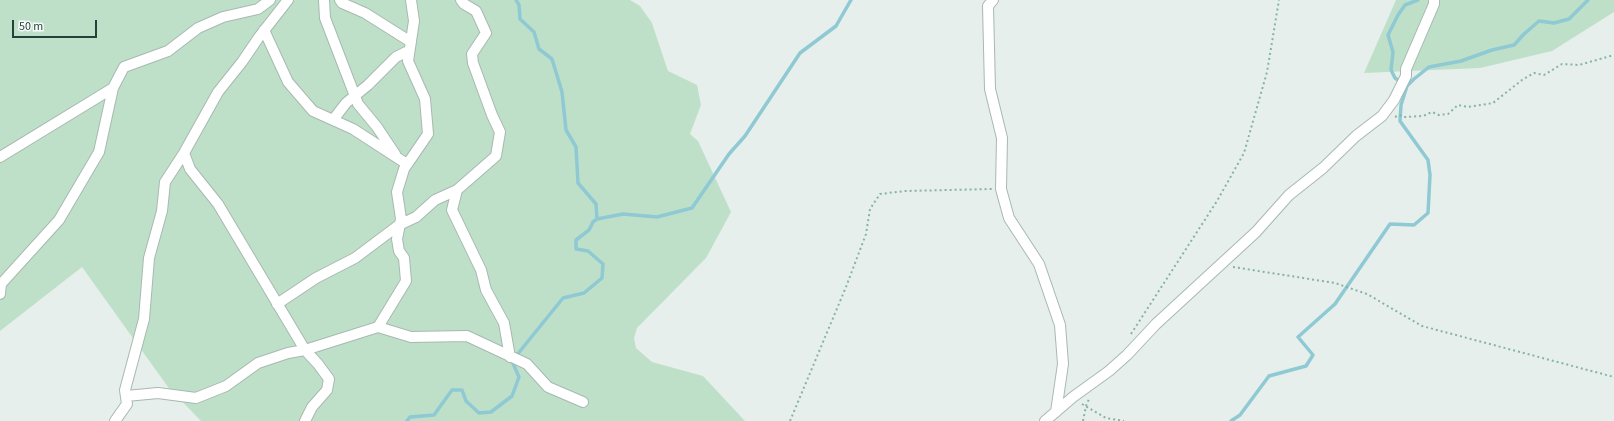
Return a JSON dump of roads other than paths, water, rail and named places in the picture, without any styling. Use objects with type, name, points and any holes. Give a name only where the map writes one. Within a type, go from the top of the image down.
[{"type":"street","points":[[0,287],[59,220],[99,152],[113,88],[124,67],[168,51],[198,28],[223,17],[258,9],[270,0]]},
{"type":"street","points":[[115,421],[127,404],[125,390],[144,320],[149,258],[162,210],[165,182],[184,153],[218,92],[288,0]]},
{"type":"street","points":[[378,327],[406,281],[404,258],[399,251],[398,245],[399,225],[401,219],[397,192],[404,169],[428,134],[425,99],[408,61],[414,21],[411,0]]},
{"type":"street","points":[[277,304],[316,278],[355,258],[399,225],[416,217],[435,200],[457,190],[496,156],[500,132],[492,115],[473,63],[472,54],[486,33],[476,11],[464,4],[461,0]]},
{"type":"street","points":[[992,0],[988,6],[990,89],[1002,138],[1001,188],[1010,218],[1039,264],[1060,325],[1064,364],[1056,412]]},
{"type":"street","points":[[1045,421],[1069,400],[1109,371],[1156,324],[1205,280],[1219,264],[1256,232],[1289,196],[1324,168],[1356,136],[1379,119],[1394,100],[1406,76],[1406,69],[1434,4],[1434,0]]},
{"type":"street","points":[[398,158],[377,127],[358,104],[325,18],[322,1],[341,1],[365,13],[410,47]]},
{"type":"street","points":[[264,30],[288,82],[313,111],[353,130],[407,164]]},
{"type":"street","points":[[333,120],[346,103],[356,96],[396,57],[410,47]]},
{"type":"street","points":[[0,158],[113,88]]},
{"type":"street","points":[[184,153],[190,169],[218,204],[305,350],[329,379],[327,390],[312,407],[305,421]]},
{"type":"street","points":[[457,190],[452,210],[481,270],[486,290],[504,323],[510,357]]},
{"type":"street","points":[[126,396],[158,393],[196,398],[226,386],[258,363],[378,327],[411,336],[467,336],[528,364],[548,387],[583,402]]},
{"type":"waterway","points":[[516,0],[519,5],[520,19],[534,32],[539,49],[552,59],[562,92],[566,130],[576,147],[578,183],[596,204],[597,219]]},
{"type":"waterway","points":[[407,421],[410,417],[434,415],[452,390],[462,390],[466,401],[479,413],[491,412],[512,396],[519,377],[512,361],[563,298],[584,293],[602,278],[603,264],[588,251],[576,249],[576,240],[589,230],[593,222],[597,219],[623,214],[657,217],[692,208],[729,154],[745,136],[800,53],[836,26],[851,0]]},
{"type":"waterway","points":[[1231,421],[1240,415],[1269,376],[1306,366],[1313,355],[1298,337],[1335,304],[1390,224],[1414,225],[1428,213],[1430,175],[1428,160],[1400,121],[1401,105],[1407,86],[1395,78],[1391,70],[1393,52],[1388,35],[1405,5],[1418,0]]},
{"type":"waterway","points":[[1407,86],[1429,67],[1461,61],[1492,50],[1514,45],[1539,21],[1554,23],[1569,19],[1588,0]]}]
